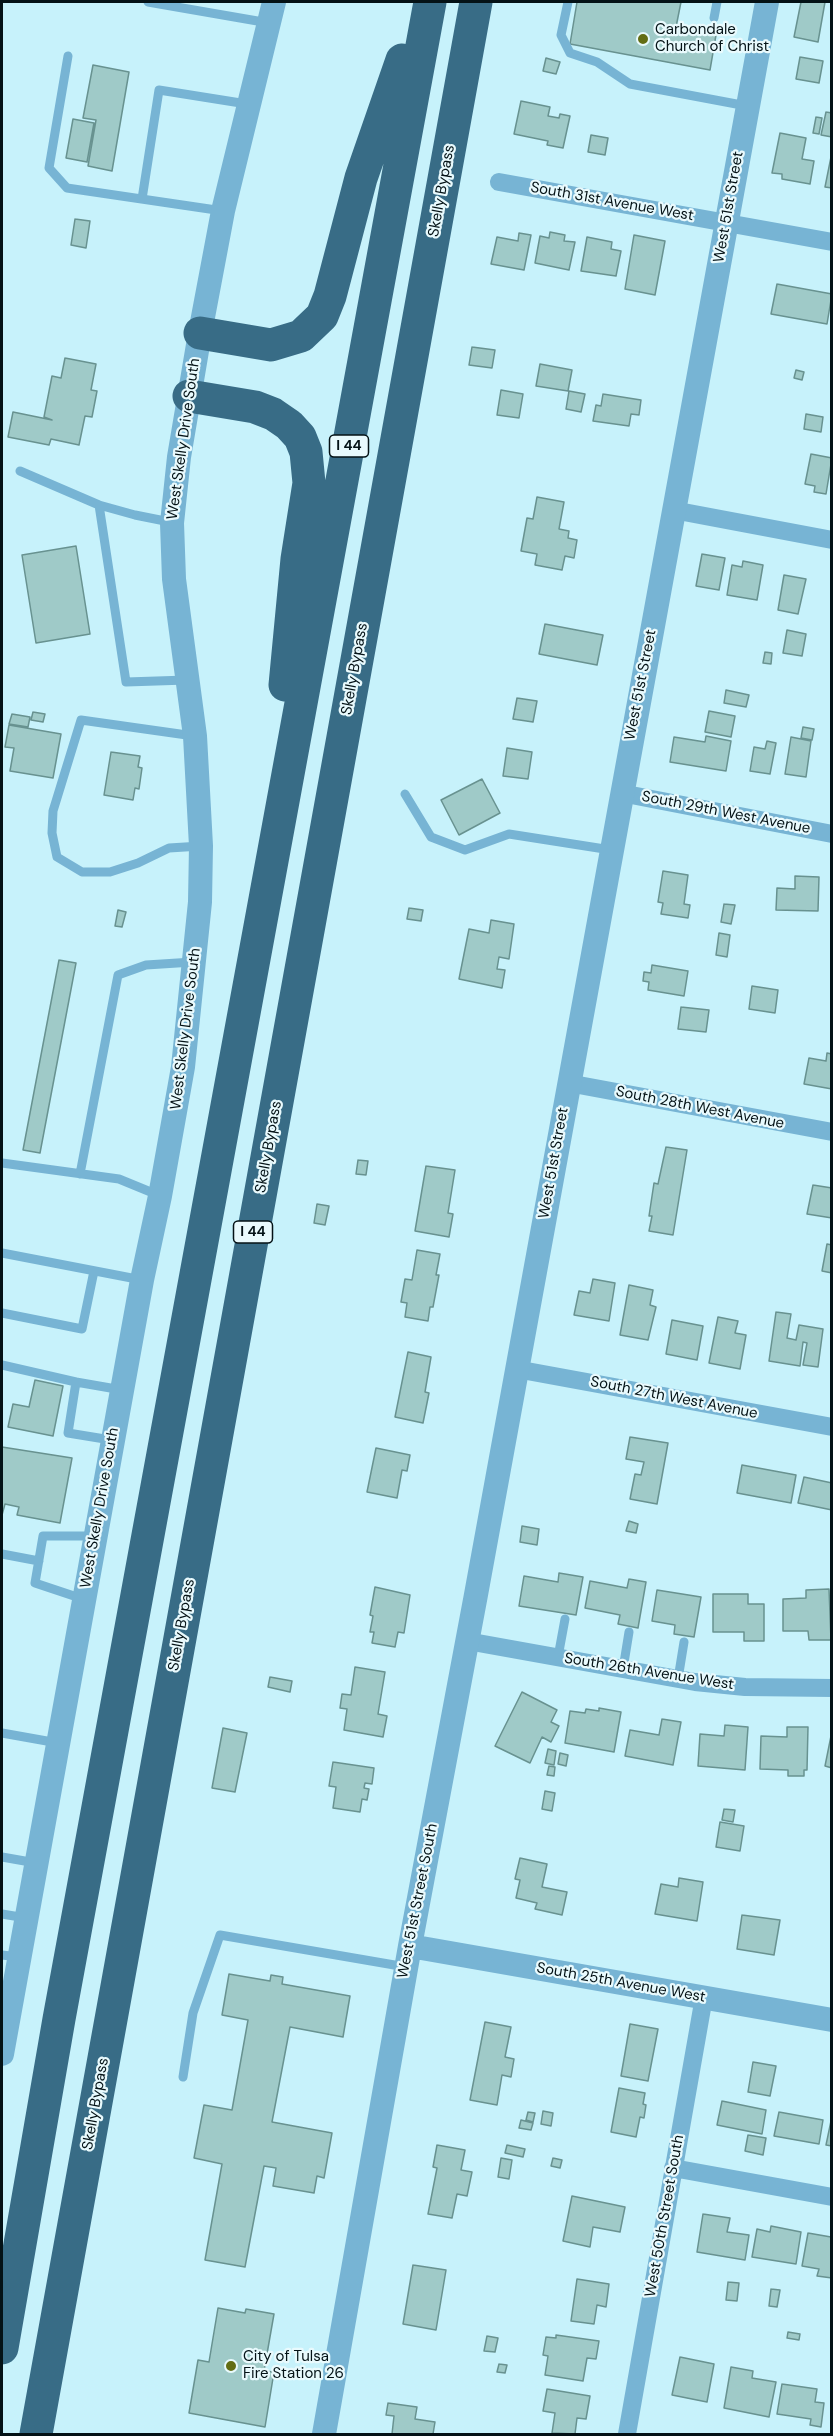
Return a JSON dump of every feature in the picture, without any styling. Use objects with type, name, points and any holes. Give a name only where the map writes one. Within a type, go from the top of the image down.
[{"type":"highway","points":[[200,333],[271,345],[301,336],[322,316],[330,296],[361,178],[423,2]]},
{"type":"highway","name":"I 44","points":[[2,2348],[61,2007],[430,2]]},
{"type":"highway","name":"Skelly Bypass","points":[[36,2434],[477,11]]},
{"type":"highway","points":[[189,396],[255,407],[273,414],[289,425],[300,437],[309,467],[309,483],[297,559],[267,890]]},
{"type":"street","name":"West 51st Street","points":[[516,1369],[767,2]]},
{"type":"street","name":"West Skelly Drive South","points":[[2,2044],[10,1956],[26,1918],[183,1067],[201,902],[201,846],[195,736],[174,579],[172,523],[189,396],[223,211],[272,12]]},
{"type":"street","name":"South 31st Avenue West","points":[[499,182],[831,242]]},
{"type":"street","points":[[673,510],[831,540]]},
{"type":"street","name":"South 29th West Avenue","points":[[621,793],[831,834]]},
{"type":"street","name":"South 28th West Avenue","points":[[568,1083],[831,1132]]},
{"type":"street","name":"South 27th West Avenue","points":[[516,1369],[831,1427]]},
{"type":"street","name":"West 51st Street South","points":[[324,2434],[408,1957],[516,1369]]},
{"type":"street","name":"South 26th Avenue West","points":[[467,1641],[623,1669],[745,1687],[831,1688]]},
{"type":"street","name":"South 25th Avenue West","points":[[408,1957],[704,1997],[831,2020]]},
{"type":"street","name":"West 50th Street South","points":[[627,2434],[704,1997]]},
{"type":"street","points":[[673,2168],[831,2197]]},
{"type":"lane","points":[[148,2],[272,12]]},
{"type":"lane","points":[[568,2],[561,35],[570,53],[597,62],[630,84],[747,106]]},
{"type":"lane","points":[[714,18],[717,2]]},
{"type":"lane","points":[[68,56],[49,168],[67,188],[223,211]]},
{"type":"lane","points":[[142,199],[159,90],[249,104]]},
{"type":"lane","points":[[20,471],[99,505],[172,523]]},
{"type":"lane","points":[[99,505],[126,682],[189,680]]},
{"type":"lane","points":[[195,736],[81,720],[53,811],[52,833],[57,857],[82,872],[110,872],[169,848],[201,846]]},
{"type":"lane","points":[[405,794],[431,837],[465,850],[509,834],[611,850]]},
{"type":"lane","points":[[80,1174],[118,975],[146,965],[195,962]]},
{"type":"lane","points":[[2,1163],[119,1179],[160,1196]]},
{"type":"lane","points":[[2,1253],[142,1280]]},
{"type":"lane","points":[[2,1313],[82,1329],[94,1271]]},
{"type":"lane","points":[[2,1365],[122,1390]]},
{"type":"lane","points":[[76,1382],[68,1433],[113,1441]]},
{"type":"lane","points":[[84,1599],[35,1583],[43,1536],[95,1536]]},
{"type":"lane","points":[[2,1554],[39,1561]]},
{"type":"lane","points":[[558,1658],[565,1619]]},
{"type":"lane","points":[[623,1669],[629,1632]]},
{"type":"lane","points":[[678,1678],[684,1642]]},
{"type":"lane","points":[[2,1733],[58,1743]]},
{"type":"lane","points":[[2,1857],[36,1863]]},
{"type":"lane","points":[[2,1914],[26,1918]]},
{"type":"lane","points":[[183,2077],[194,2013],[220,1935],[408,1957]]},
{"type":"building","name":"Carbondale Church of Christ","points":[[577,2],[681,2],[676,27],[716,35],[710,70],[570,44]]},
{"type":"building","points":[[801,2],[825,2],[818,42],[794,37]]},
{"type":"building","points":[[800,57],[823,61],[819,83],[796,79]]},
{"type":"building","points":[[546,58],[560,62],[556,74],[543,71]]},
{"type":"building","points":[[93,65],[129,72],[112,171],[88,166],[96,120],[83,118]]},
{"type":"building","points":[[521,101],[550,107],[548,116],[559,118],[560,114],[570,116],[563,148],[547,145],[548,141],[514,134]]},
{"type":"building","points":[[826,112],[832,113],[832,137],[821,135]]},
{"type":"building","points":[[816,117],[822,118],[819,134],[813,133]]},
{"type":"building","points":[[73,119],[94,123],[87,162],[66,158]]},
{"type":"building","points":[[780,133],[806,138],[802,159],[814,161],[810,184],[782,179],[782,174],[772,173]]},
{"type":"building","points":[[591,135],[608,138],[605,155],[588,152]]},
{"type":"building","points":[[832,152],[832,188],[825,187]]},
{"type":"building","points":[[75,219],[90,221],[86,248],[71,245]]},
{"type":"building","points":[[550,232],[565,235],[564,241],[575,242],[569,270],[535,263],[540,236],[549,238]]},
{"type":"building","points":[[519,233],[531,235],[524,270],[491,264],[497,237],[518,241]]},
{"type":"building","points":[[634,235],[665,241],[655,295],[625,289]]},
{"type":"building","points":[[587,237],[612,242],[611,249],[621,251],[616,276],[581,271]]},
{"type":"building","points":[[777,284],[832,294],[827,324],[771,314]]},
{"type":"building","points":[[472,347],[495,350],[492,368],[469,365]]},
{"type":"building","points":[[65,358],[96,364],[91,390],[97,391],[92,417],[85,416],[79,445],[51,439],[49,445],[8,437],[13,412],[52,420],[44,417],[52,376],[61,378]]},
{"type":"building","points":[[540,364],[572,370],[568,391],[536,386]]},
{"type":"building","points":[[796,370],[804,372],[802,380],[794,378]]},
{"type":"building","points":[[501,390],[523,394],[519,418],[497,415]]},
{"type":"building","points":[[569,391],[585,394],[581,412],[566,409]]},
{"type":"building","points":[[603,394],[641,400],[639,415],[631,414],[629,426],[593,421],[596,405],[601,406]]},
{"type":"building","points":[[806,414],[823,417],[821,432],[804,429]]},
{"type":"building","points":[[811,454],[832,458],[826,494],[814,492],[815,486],[805,484]]},
{"type":"building","points":[[537,497],[564,502],[559,529],[569,531],[568,538],[577,540],[574,558],[565,556],[562,570],[535,565],[537,554],[521,551],[527,518],[533,519]]},
{"type":"building","points":[[76,546],[90,634],[36,643],[22,555]]},
{"type":"building","points":[[702,554],[725,558],[719,590],[696,586]]},
{"type":"building","points":[[743,561],[763,565],[757,600],[727,595],[732,565],[742,567]]},
{"type":"building","points":[[784,575],[806,579],[798,614],[778,610]]},
{"type":"building","points":[[545,624],[603,635],[597,665],[539,654]]},
{"type":"building","points":[[787,630],[806,634],[802,656],[783,653]]},
{"type":"building","points":[[765,652],[772,653],[771,664],[763,663]]},
{"type":"building","points":[[726,690],[749,695],[746,707],[724,703]]},
{"type":"building","points":[[517,698],[537,701],[533,722],[513,719]]},
{"type":"building","points":[[709,711],[735,716],[731,737],[705,732]]},
{"type":"building","points":[[33,712],[45,714],[43,722],[31,720]]},
{"type":"building","points":[[12,714],[30,717],[28,727],[9,724]]},
{"type":"building","points":[[9,725],[61,734],[53,778],[10,771],[14,748],[5,747]]},
{"type":"building","points":[[803,727],[814,729],[812,740],[801,738]]},
{"type":"building","points":[[706,736],[731,741],[726,771],[670,762],[674,737],[705,742]]},
{"type":"building","points":[[791,737],[811,741],[806,777],[785,774]]},
{"type":"building","points":[[767,741],[776,743],[770,774],[750,771],[754,747],[765,749]]},
{"type":"building","points":[[507,748],[532,752],[528,779],[503,776]]},
{"type":"building","points":[[111,752],[140,756],[138,767],[142,768],[139,789],[135,788],[133,800],[104,795]]},
{"type":"building","points":[[482,779],[500,813],[459,835],[441,800]]},
{"type":"building","points":[[663,871],[688,875],[684,904],[690,905],[688,918],[661,914],[663,903],[658,902]]},
{"type":"building","points":[[795,876],[819,877],[818,911],[776,910],[777,888],[795,889]]},
{"type":"building","points":[[724,904],[735,905],[731,924],[721,922]]},
{"type":"building","points":[[409,908],[423,910],[421,921],[407,919]]},
{"type":"building","points":[[118,910],[126,912],[122,927],[115,926]]},
{"type":"building","points":[[491,920],[514,924],[509,959],[499,957],[497,969],[505,970],[502,988],[459,979],[469,929],[489,933]]},
{"type":"building","points":[[719,933],[730,935],[727,957],[716,955]]},
{"type":"building","points":[[59,960],[76,963],[40,1153],[23,1150]]},
{"type":"building","points":[[652,965],[688,971],[684,996],[648,990],[649,982],[643,981],[644,972],[651,973]]},
{"type":"building","points":[[752,986],[778,990],[775,1013],[749,1009]]},
{"type":"building","points":[[681,1007],[709,1010],[706,1032],[678,1029]]},
{"type":"building","points":[[827,1053],[832,1054],[832,1089],[804,1084],[809,1058],[826,1061]]},
{"type":"building","points":[[666,1147],[687,1150],[673,1235],[649,1231],[654,1183],[658,1184]]},
{"type":"building","points":[[358,1160],[368,1161],[366,1175],[356,1174]]},
{"type":"building","points":[[426,1166],[455,1170],[448,1213],[453,1214],[449,1237],[415,1231]]},
{"type":"building","points":[[813,1185],[832,1188],[832,1218],[807,1214]]},
{"type":"building","points":[[317,1204],[329,1206],[325,1225],[314,1223]]},
{"type":"building","points":[[827,1244],[832,1245],[832,1273],[822,1271]]},
{"type":"building","points":[[417,1250],[440,1254],[436,1275],[439,1275],[428,1321],[405,1317],[407,1303],[401,1302],[405,1279],[412,1280]]},
{"type":"building","points":[[593,1279],[615,1283],[609,1321],[574,1315],[579,1291],[590,1293]]},
{"type":"building","points":[[629,1285],[653,1290],[650,1305],[656,1307],[648,1340],[620,1335]]},
{"type":"building","points":[[776,1312],[791,1314],[787,1338],[796,1340],[799,1325],[823,1329],[818,1367],[803,1365],[807,1343],[803,1342],[800,1366],[769,1361]]},
{"type":"building","points":[[718,1317],[738,1321],[735,1333],[746,1335],[740,1369],[709,1363]]},
{"type":"building","points":[[672,1320],[703,1326],[697,1360],[666,1354]]},
{"type":"building","points":[[408,1352],[431,1357],[425,1392],[429,1393],[423,1423],[395,1417]]},
{"type":"building","points":[[35,1380],[63,1386],[53,1436],[8,1427],[13,1404],[29,1407]]},
{"type":"building","points":[[630,1437],[668,1443],[657,1504],[630,1499],[635,1474],[641,1475],[644,1462],[626,1459]]},
{"type":"building","points":[[2,1447],[72,1458],[60,1523],[17,1515],[19,1507],[5,1504],[2,1515]]},
{"type":"building","points":[[376,1448],[410,1455],[407,1471],[402,1470],[397,1498],[367,1492]]},
{"type":"building","points":[[742,1465],[796,1475],[791,1503],[737,1493]]},
{"type":"building","points":[[804,1477],[832,1483],[832,1510],[798,1503]]},
{"type":"building","points":[[629,1521],[638,1524],[636,1533],[626,1531]]},
{"type":"building","points":[[522,1526],[539,1529],[537,1545],[520,1542]]},
{"type":"building","points":[[559,1573],[583,1577],[576,1615],[519,1606],[524,1576],[558,1582]]},
{"type":"building","points":[[629,1579],[646,1582],[638,1628],[618,1624],[620,1615],[585,1608],[590,1581],[627,1588]]},
{"type":"building","points":[[375,1587],[410,1595],[404,1633],[398,1632],[395,1647],[372,1643],[374,1632],[370,1632],[373,1616],[370,1615]]},
{"type":"building","points":[[829,1589],[831,1640],[809,1640],[808,1631],[783,1631],[783,1599],[806,1598],[806,1590]]},
{"type":"building","points":[[657,1590],[701,1597],[694,1637],[674,1634],[675,1625],[652,1621]]},
{"type":"building","points":[[713,1594],[748,1594],[748,1604],[764,1604],[764,1641],[744,1641],[744,1632],[713,1632]]},
{"type":"building","points":[[355,1667],[385,1672],[378,1714],[387,1716],[383,1737],[344,1730],[347,1709],[340,1708],[342,1694],[351,1695]]},
{"type":"building","points":[[270,1677],[292,1681],[290,1692],[268,1687]]},
{"type":"building","points":[[522,1692],[557,1710],[551,1722],[559,1726],[551,1742],[542,1737],[530,1763],[495,1746]]},
{"type":"building","points":[[599,1708],[621,1712],[614,1752],[565,1743],[570,1711],[585,1713],[586,1709],[599,1711]]},
{"type":"building","points":[[662,1719],[681,1722],[673,1765],[625,1756],[630,1730],[659,1735]]},
{"type":"building","points":[[725,1725],[748,1727],[745,1770],[698,1766],[700,1734],[724,1736]]},
{"type":"building","points":[[787,1727],[808,1727],[807,1770],[804,1770],[804,1776],[788,1776],[788,1770],[760,1769],[761,1736],[787,1737]]},
{"type":"building","points":[[223,1728],[247,1733],[235,1792],[212,1788]]},
{"type":"building","points":[[832,1736],[832,1768],[825,1766]]},
{"type":"building","points":[[548,1749],[556,1751],[554,1765],[545,1763]]},
{"type":"building","points":[[560,1753],[568,1755],[566,1766],[558,1764]]},
{"type":"building","points":[[333,1762],[374,1768],[372,1784],[365,1783],[364,1788],[369,1789],[367,1800],[362,1799],[360,1812],[333,1808],[336,1787],[329,1786]]},
{"type":"building","points":[[549,1766],[555,1767],[554,1776],[547,1775]]},
{"type":"building","points":[[545,1791],[555,1793],[552,1811],[542,1809]]},
{"type":"building","points":[[724,1809],[735,1810],[733,1822],[722,1820]]},
{"type":"building","points":[[720,1822],[744,1826],[740,1851],[716,1847]]},
{"type":"building","points":[[520,1858],[547,1864],[542,1887],[567,1892],[562,1915],[535,1909],[537,1903],[516,1898],[520,1880],[515,1879]]},
{"type":"building","points":[[679,1878],[703,1882],[697,1921],[655,1914],[661,1884],[678,1887]]},
{"type":"building","points":[[742,1915],[780,1920],[774,1955],[737,1949]]},
{"type":"building","points":[[229,1974],[270,1981],[271,1975],[283,1977],[282,1984],[350,1996],[343,2037],[290,2027],[272,2122],[332,2133],[324,2178],[317,2176],[314,2193],[273,2186],[276,2168],[264,2166],[245,2267],[205,2260],[222,2164],[194,2158],[204,2105],[232,2110],[248,2020],[222,2015]]},
{"type":"building","points":[[485,2022],[511,2027],[505,2057],[514,2059],[511,2077],[502,2075],[497,2105],[470,2100]]},
{"type":"building","points":[[630,2024],[658,2029],[648,2081],[621,2076]]},
{"type":"building","points":[[753,2062],[776,2066],[770,2096],[748,2092]]},
{"type":"building","points":[[619,2088],[645,2093],[644,2118],[640,2117],[636,2137],[611,2132]]},
{"type":"building","points":[[722,2101],[766,2110],[762,2134],[717,2125]]},
{"type":"building","points":[[543,2111],[553,2113],[551,2126],[541,2124]]},
{"type":"building","points":[[528,2112],[535,2113],[533,2122],[526,2120]]},
{"type":"building","points":[[779,2112],[823,2120],[819,2144],[774,2136]]},
{"type":"building","points":[[521,2120],[533,2123],[531,2130],[519,2128]]},
{"type":"building","points":[[832,2122],[832,2146],[826,2145]]},
{"type":"building","points":[[748,2135],[766,2138],[763,2155],[745,2151]]},
{"type":"building","points":[[437,2145],[465,2150],[461,2170],[472,2172],[467,2196],[457,2194],[452,2218],[428,2214],[437,2168],[433,2167]]},
{"type":"building","points":[[507,2145],[525,2149],[523,2157],[505,2153]]},
{"type":"building","points":[[501,2158],[512,2160],[509,2179],[498,2177]]},
{"type":"building","points":[[553,2158],[562,2160],[560,2168],[551,2166]]},
{"type":"building","points":[[572,2196],[625,2207],[620,2232],[593,2227],[590,2247],[563,2241]]},
{"type":"building","points":[[703,2214],[730,2218],[727,2232],[749,2235],[745,2260],[697,2252]]},
{"type":"building","points":[[771,2226],[801,2232],[796,2264],[752,2257],[757,2229],[770,2232]]},
{"type":"building","points":[[808,2233],[831,2237],[832,2278],[817,2276],[819,2269],[802,2266]]},
{"type":"building","points":[[413,2265],[446,2270],[436,2330],[403,2324]]},
{"type":"building","points":[[577,2279],[609,2284],[606,2307],[597,2305],[594,2324],[571,2321]]},
{"type":"building","points":[[728,2282],[739,2283],[737,2301],[726,2300]]},
{"type":"building","points":[[771,2289],[780,2290],[777,2307],[769,2306]]},
{"type":"building","name":"City of Tulsa Fire Station 26","points":[[218,2308],[245,2313],[246,2309],[274,2314],[264,2371],[274,2372],[265,2427],[189,2413],[198,2360],[209,2362]]},
{"type":"building","points":[[788,2332],[800,2334],[799,2340],[787,2338]]},
{"type":"building","points":[[556,2335],[599,2341],[596,2359],[587,2358],[583,2381],[545,2375],[548,2356],[543,2355],[546,2337],[556,2338]]},
{"type":"building","points":[[487,2336],[498,2338],[495,2352],[484,2351]]},
{"type":"building","points":[[680,2357],[714,2364],[707,2402],[672,2395]]},
{"type":"building","points":[[499,2364],[507,2365],[505,2373],[497,2372]]},
{"type":"building","points":[[731,2367],[753,2371],[752,2378],[776,2382],[769,2417],[724,2408]]},
{"type":"building","points":[[782,2384],[817,2389],[815,2402],[824,2403],[821,2427],[810,2425],[811,2419],[777,2414]]},
{"type":"building","points":[[547,2389],[590,2396],[586,2419],[577,2418],[575,2434],[552,2433],[555,2413],[543,2411]]},
{"type":"building","points":[[388,2403],[417,2407],[415,2419],[435,2422],[433,2434],[392,2434],[394,2416],[386,2415]]},
{"type":"place","name":"Carbondale Church of Christ","points":[[643,39]]},
{"type":"place","name":"City of Tulsa Fire Station 26","points":[[231,2366]]}]
